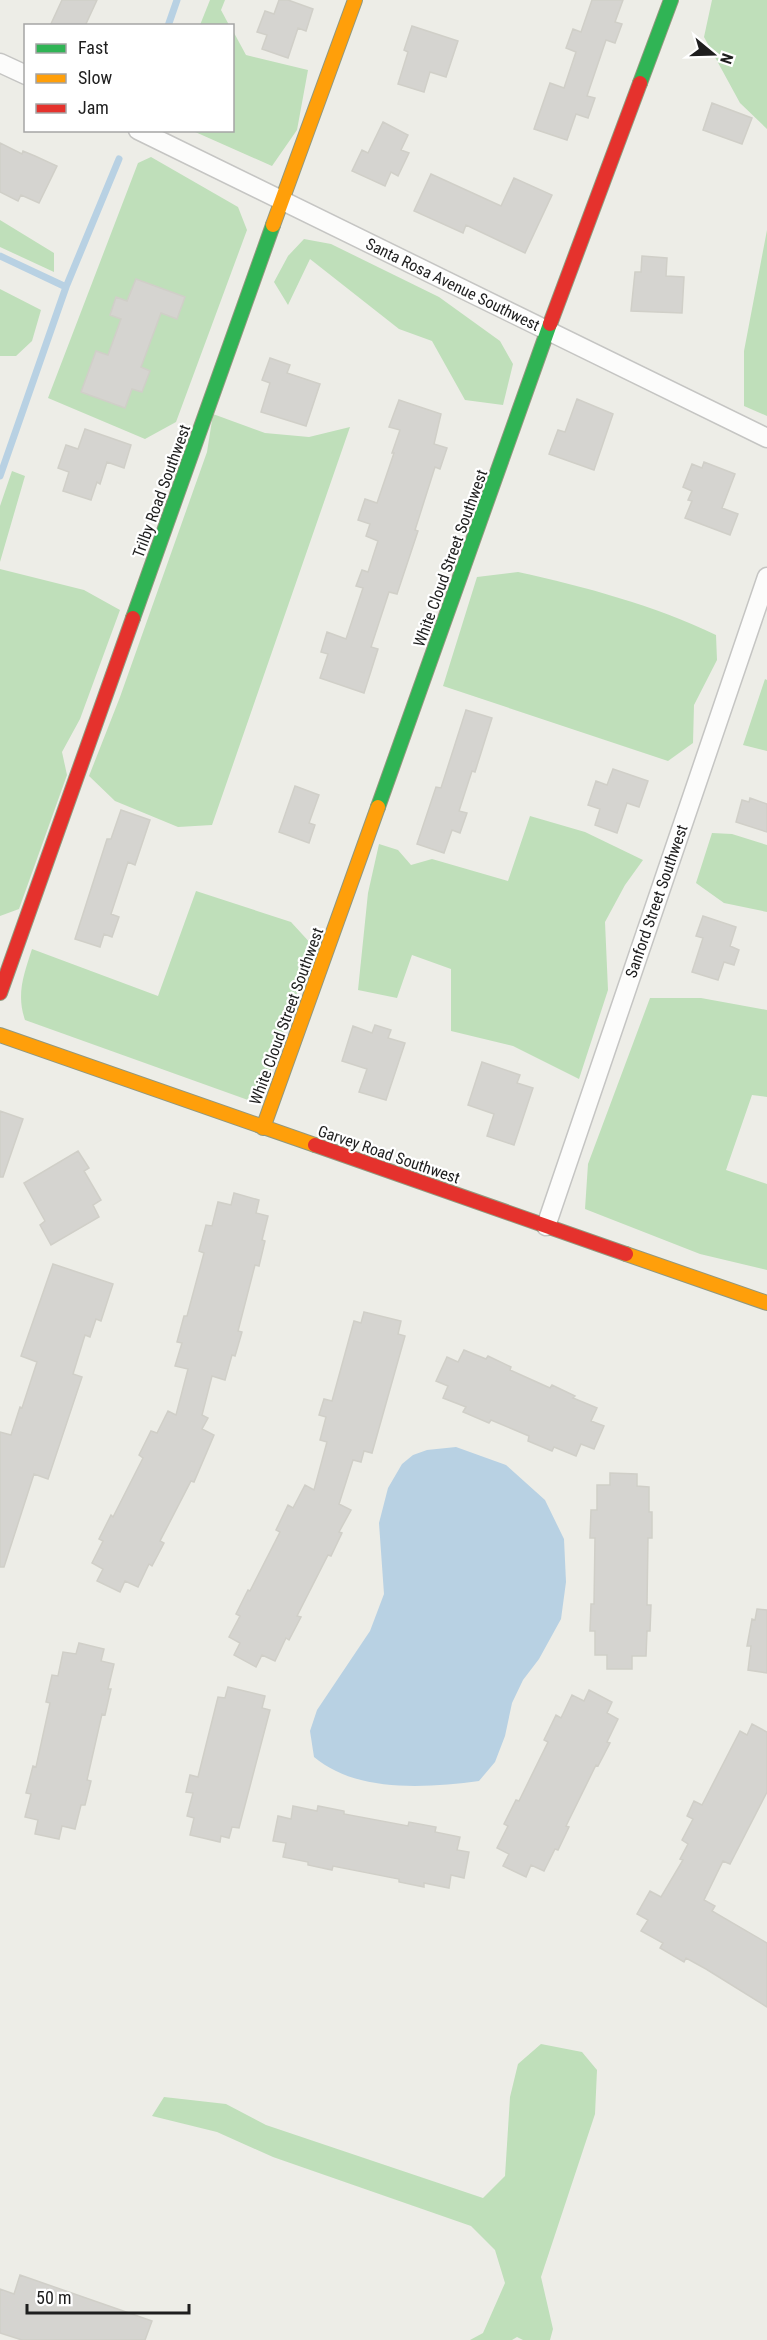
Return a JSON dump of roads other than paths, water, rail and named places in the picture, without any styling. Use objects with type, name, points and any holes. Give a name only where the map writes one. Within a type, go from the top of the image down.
[{"type":"street","name":"Trilby Road Southwest","points":[[0,993],[281,201],[355,0]]},
{"type":"street","name":"White Cloud Street Southwest","points":[[263,1128],[548,330],[671,0]]},
{"type":"street","points":[[0,63],[24,74]]},
{"type":"street","name":"Santa Rosa Avenue Southwest","points":[[142,132],[767,438]]},
{"type":"street","name":"Sanford Street Southwest","points":[[546,1226],[767,577]]},
{"type":"street","name":"Garvey Road Southwest","points":[[0,1035],[767,1303]]},
{"type":"water","points":[[456,1447],[506,1465],[545,1500],[564,1539],[566,1582],[561,1619],[539,1659],[523,1680],[512,1703],[505,1736],[495,1762],[479,1781],[415,1786],[371,1782],[350,1777],[331,1769],[314,1757],[310,1731],[317,1710],[370,1631],[384,1594],[379,1523],[388,1488],[402,1464],[413,1455],[427,1450]]},
{"type":"waterway","points":[[169,24],[177,0]]},
{"type":"waterway","points":[[0,476],[66,287],[119,159]]},
{"type":"waterway","points":[[0,256],[66,287]]}]
